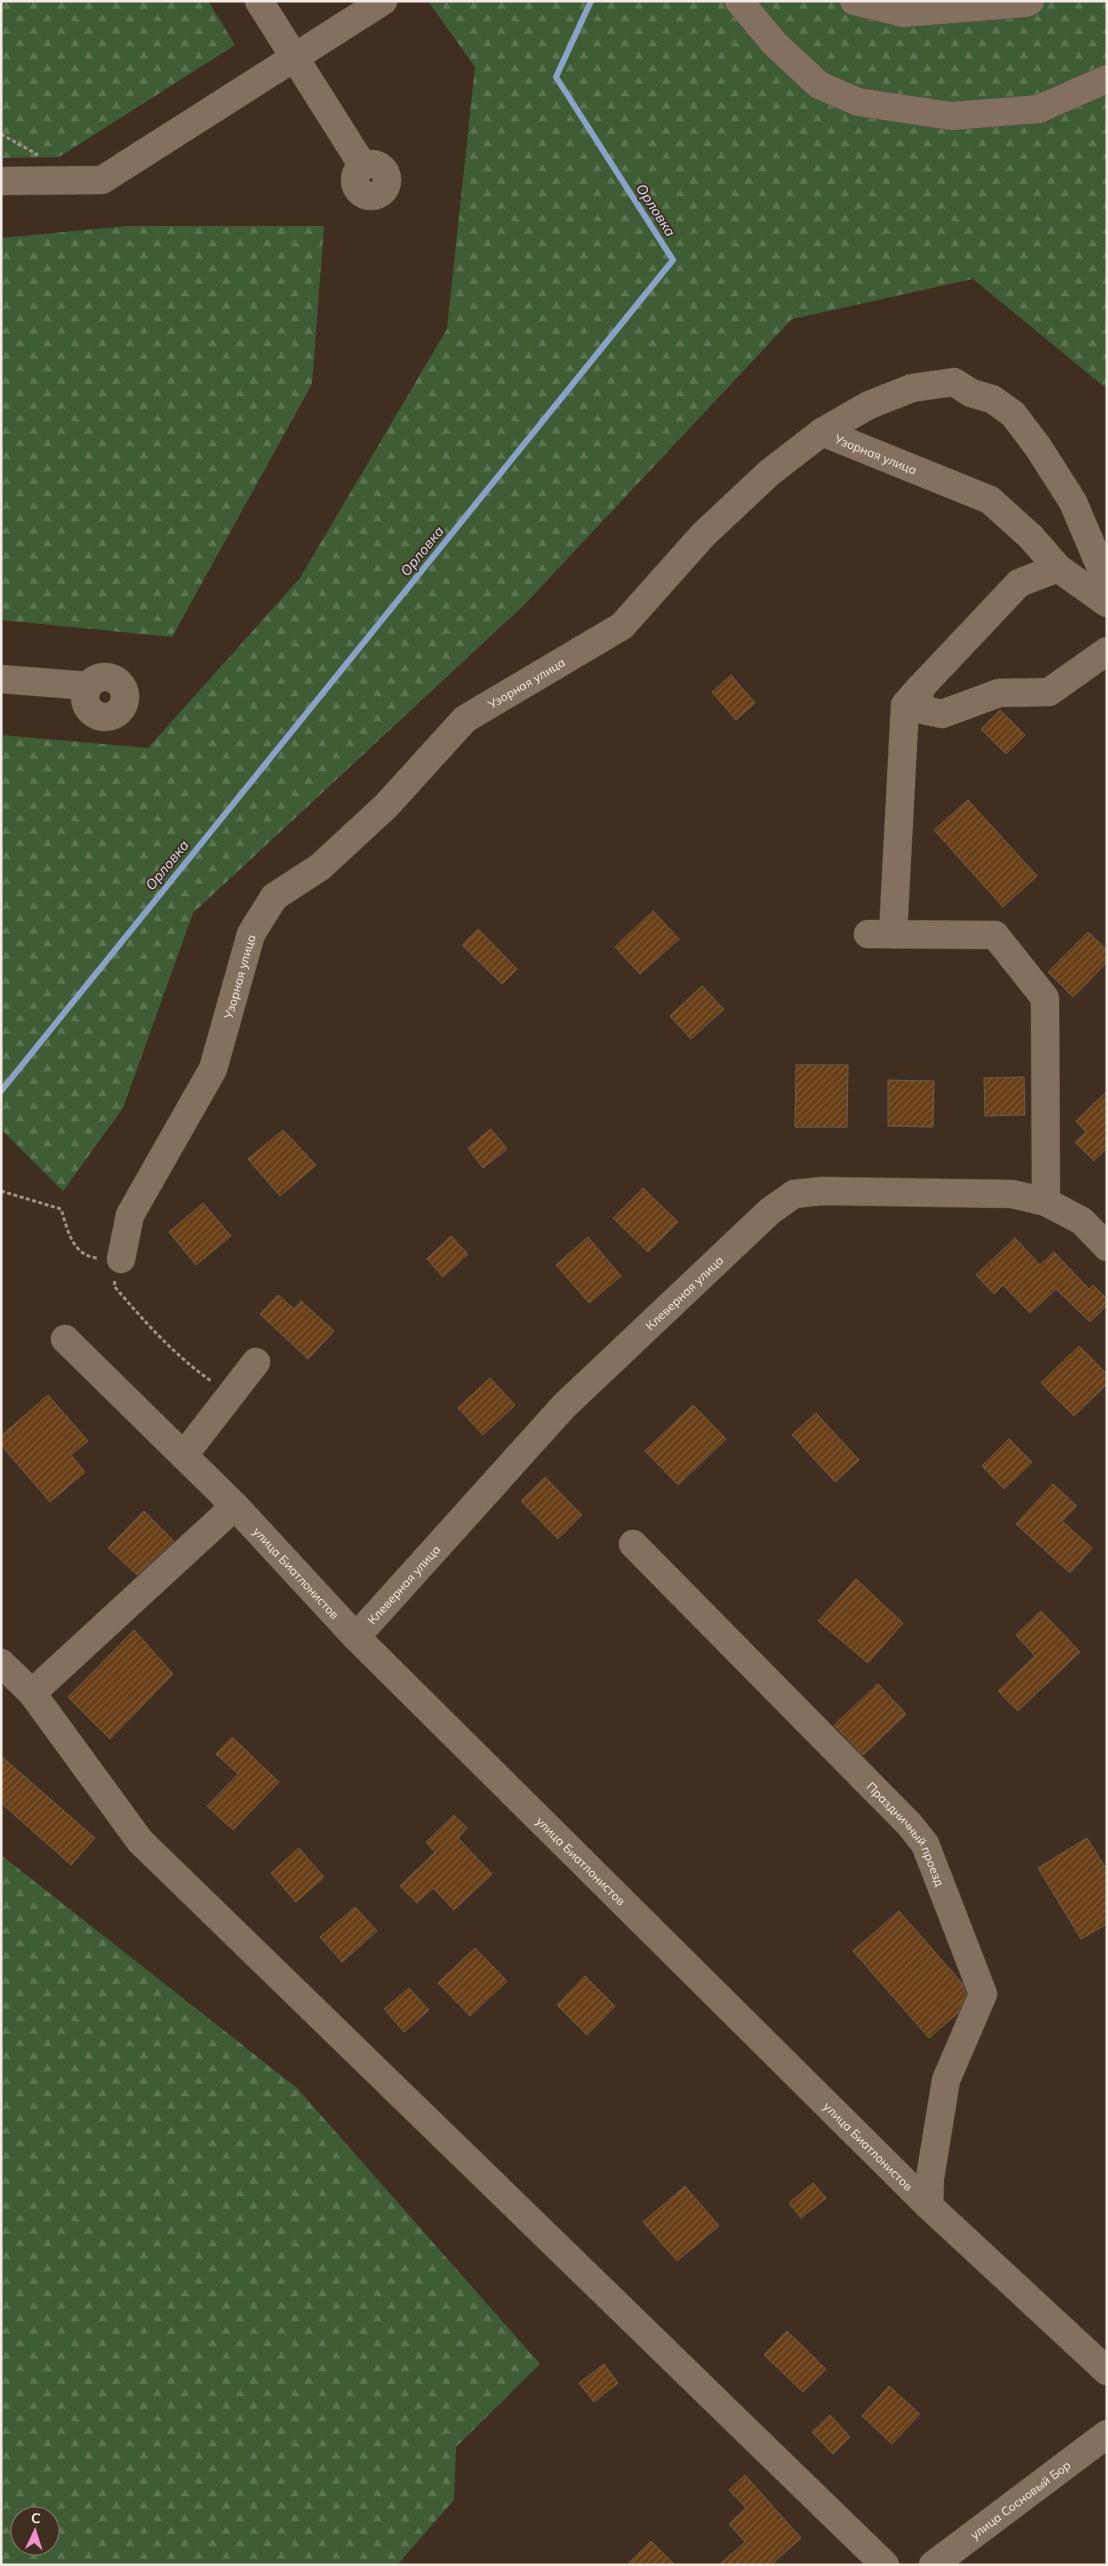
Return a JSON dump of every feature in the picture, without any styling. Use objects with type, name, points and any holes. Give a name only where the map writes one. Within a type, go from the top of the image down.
[{"type":"street","points":[[259,1],[362,166]]},
{"type":"street","points":[[1,181],[102,180],[383,1]]},
{"type":"street","points":[[739,1],[775,44],[819,85],[858,102],[951,116],[1039,109],[1107,79]]},
{"type":"street","points":[[854,1],[903,13],[1026,4],[1030,1]]},
{"type":"street","points":[[822,432],[869,405],[912,388],[954,382],[972,392],[992,399],[1013,414],[1038,448],[1073,502],[1107,582]]},
{"type":"street","name":"Узорная улица","points":[[121,1259],[130,1215],[213,1069],[252,934],[274,897],[320,867],[371,820],[466,719],[622,626],[703,536],[768,473],[822,432],[990,500],[1031,537],[1058,568],[1107,603]]},
{"type":"street","points":[[1046,1202],[1045,998],[995,935],[881,934],[905,706],[1019,583],[1058,568]]},
{"type":"street","points":[[920,688],[919,709],[942,714],[999,692],[1049,692],[1107,652]]},
{"type":"street","points":[[1,679],[88,686]]},
{"type":"street","name":"Клеверная улица","points":[[356,1637],[564,1406],[770,1211],[794,1194],[822,1191],[1012,1194],[1046,1202],[1082,1221],[1107,1247]]},
{"type":"street","name":"улица Биатлонистов","points":[[65,1340],[235,1506],[356,1637],[928,2206],[1107,2370]]},
{"type":"street","points":[[184,1455],[256,1362]]},
{"type":"street","points":[[32,1693],[235,1506]]},
{"type":"street","name":"Праздничный проезд","points":[[633,1544],[909,1824],[925,1844],[983,1994],[946,2080],[930,2178],[928,2206]]},
{"type":"street","points":[[1,1663],[32,1693],[140,1841],[885,2565]]},
{"type":"street","name":"улица Сосновый Бор","points":[[933,2565],[1107,2434]]},
{"type":"path","points":[[1,1191],[60,1209],[73,1245],[89,1257],[121,1259],[114,1286],[185,1362],[231,1395]]},
{"type":"green space","points":[[1,1],[208,1],[235,45],[59,157],[1,158]]},
{"type":"green space","points":[[428,1],[1107,1],[1107,389],[973,279],[792,319],[524,605],[193,913],[123,1108],[63,1191],[1,1129],[1,735],[148,748],[300,578],[447,329],[475,67]]},
{"type":"green space","points":[[128,226],[324,226],[312,384],[172,637],[1,620],[1,238]]},
{"type":"green space","points":[[1,1855],[297,2088],[540,2364],[456,2447],[454,2500],[397,2565],[1,2565]]},
{"type":"building","points":[[731,675],[755,703],[736,720],[712,692]]},
{"type":"building","points":[[1000,710],[1025,735],[1006,754],[981,729]]},
{"type":"building","points":[[968,800],[1037,876],[1003,907],[934,830]]},
{"type":"building","points":[[653,911],[679,939],[640,974],[615,947]]},
{"type":"building","points":[[478,929],[517,969],[502,984],[462,945]]},
{"type":"building","points":[[1088,932],[1107,950],[1107,962],[1073,997],[1048,972]]},
{"type":"building","points":[[702,986],[724,1009],[691,1039],[670,1016]]},
{"type":"building","points":[[796,1065],[848,1065],[847,1127],[795,1127]]},
{"type":"building","points":[[1024,1077],[1025,1115],[985,1116],[984,1078]]},
{"type":"building","points":[[888,1080],[934,1081],[933,1127],[888,1126]]},
{"type":"building","points":[[1107,1091],[1107,1148],[1094,1161],[1075,1142],[1086,1132],[1076,1121]]},
{"type":"building","points":[[491,1129],[507,1149],[483,1168],[468,1148]]},
{"type":"building","points":[[283,1130],[316,1165],[280,1196],[248,1159]]},
{"type":"building","points":[[643,1188],[678,1222],[648,1252],[613,1218]]},
{"type":"building","points":[[203,1203],[231,1236],[196,1265],[169,1232]]},
{"type":"building","points":[[451,1236],[468,1254],[443,1277],[427,1259]]},
{"type":"building","points":[[588,1237],[621,1276],[589,1303],[556,1265]]},
{"type":"building","points":[[1015,1238],[1040,1265],[1054,1252],[1089,1289],[1093,1285],[1107,1299],[1107,1305],[1090,1322],[1056,1289],[1030,1313],[1003,1285],[994,1294],[976,1275]]},
{"type":"building","points":[[278,1295],[294,1309],[301,1301],[334,1331],[308,1359],[260,1314]]},
{"type":"building","points":[[1079,1346],[1107,1374],[1107,1384],[1074,1416],[1041,1383]]},
{"type":"building","points":[[490,1378],[515,1405],[483,1435],[458,1408]]},
{"type":"building","points":[[48,1395],[88,1441],[71,1455],[85,1472],[50,1502],[1,1445],[1,1436]]},
{"type":"building","points":[[693,1405],[726,1439],[678,1485],[645,1451]]},
{"type":"building","points":[[816,1413],[859,1460],[835,1482],[792,1435]]},
{"type":"building","points":[[1009,1439],[1032,1462],[1004,1489],[982,1466]]},
{"type":"building","points":[[545,1477],[582,1515],[558,1539],[521,1501]]},
{"type":"building","points":[[1053,1484],[1077,1506],[1062,1521],[1092,1548],[1070,1573],[1016,1524]]},
{"type":"building","points":[[144,1511],[174,1541],[137,1575],[108,1548]]},
{"type":"building","points":[[856,1579],[903,1623],[868,1663],[818,1621]]},
{"type":"building","points":[[1041,1611],[1080,1652],[1018,1711],[998,1691],[1035,1656],[1016,1635]]},
{"type":"building","points":[[134,1630],[173,1674],[110,1739],[68,1697]]},
{"type":"building","points":[[878,1684],[906,1714],[863,1755],[834,1725]]},
{"type":"building","points":[[232,1737],[279,1782],[233,1830],[207,1806],[238,1774],[216,1754]]},
{"type":"building","points":[[1,1756],[95,1838],[71,1865],[1,1803]]},
{"type":"building","points":[[454,1815],[467,1828],[458,1838],[492,1874],[454,1910],[433,1888],[417,1903],[400,1886],[435,1852],[426,1842]]},
{"type":"building","points":[[1087,1838],[1107,1870],[1107,1924],[1081,1939],[1038,1868]]},
{"type":"building","points":[[299,1848],[324,1877],[296,1902],[271,1873]]},
{"type":"building","points":[[355,1907],[377,1931],[342,1962],[320,1937]]},
{"type":"building","points":[[899,1911],[962,1983],[966,1994],[958,2013],[929,2038],[853,1951]]},
{"type":"building","points":[[475,1948],[507,1981],[470,2016],[438,1983]]},
{"type":"building","points":[[585,1976],[615,2006],[587,2035],[557,2005]]},
{"type":"building","points":[[409,1988],[429,2010],[404,2032],[384,2009]]},
{"type":"building","points":[[813,2183],[826,2198],[801,2218],[789,2203]]},
{"type":"building","points":[[685,2186],[719,2226],[677,2261],[643,2222]]},
{"type":"building","points":[[787,2331],[826,2369],[803,2392],[764,2355]]},
{"type":"building","points":[[604,2364],[618,2383],[594,2402],[579,2383]]},
{"type":"building","points":[[889,2386],[920,2414],[892,2444],[862,2416]]},
{"type":"building","points":[[830,2415],[850,2437],[833,2454],[812,2432]]},
{"type":"building","points":[[745,2475],[801,2538],[771,2565],[719,2565],[745,2542],[729,2524],[746,2508],[729,2490]]},
{"type":"building","points":[[651,2541],[675,2565],[627,2565]]},
{"type":"waterway","name":"Орловка","points":[[1,1091],[673,260],[556,77],[591,1]]}]
